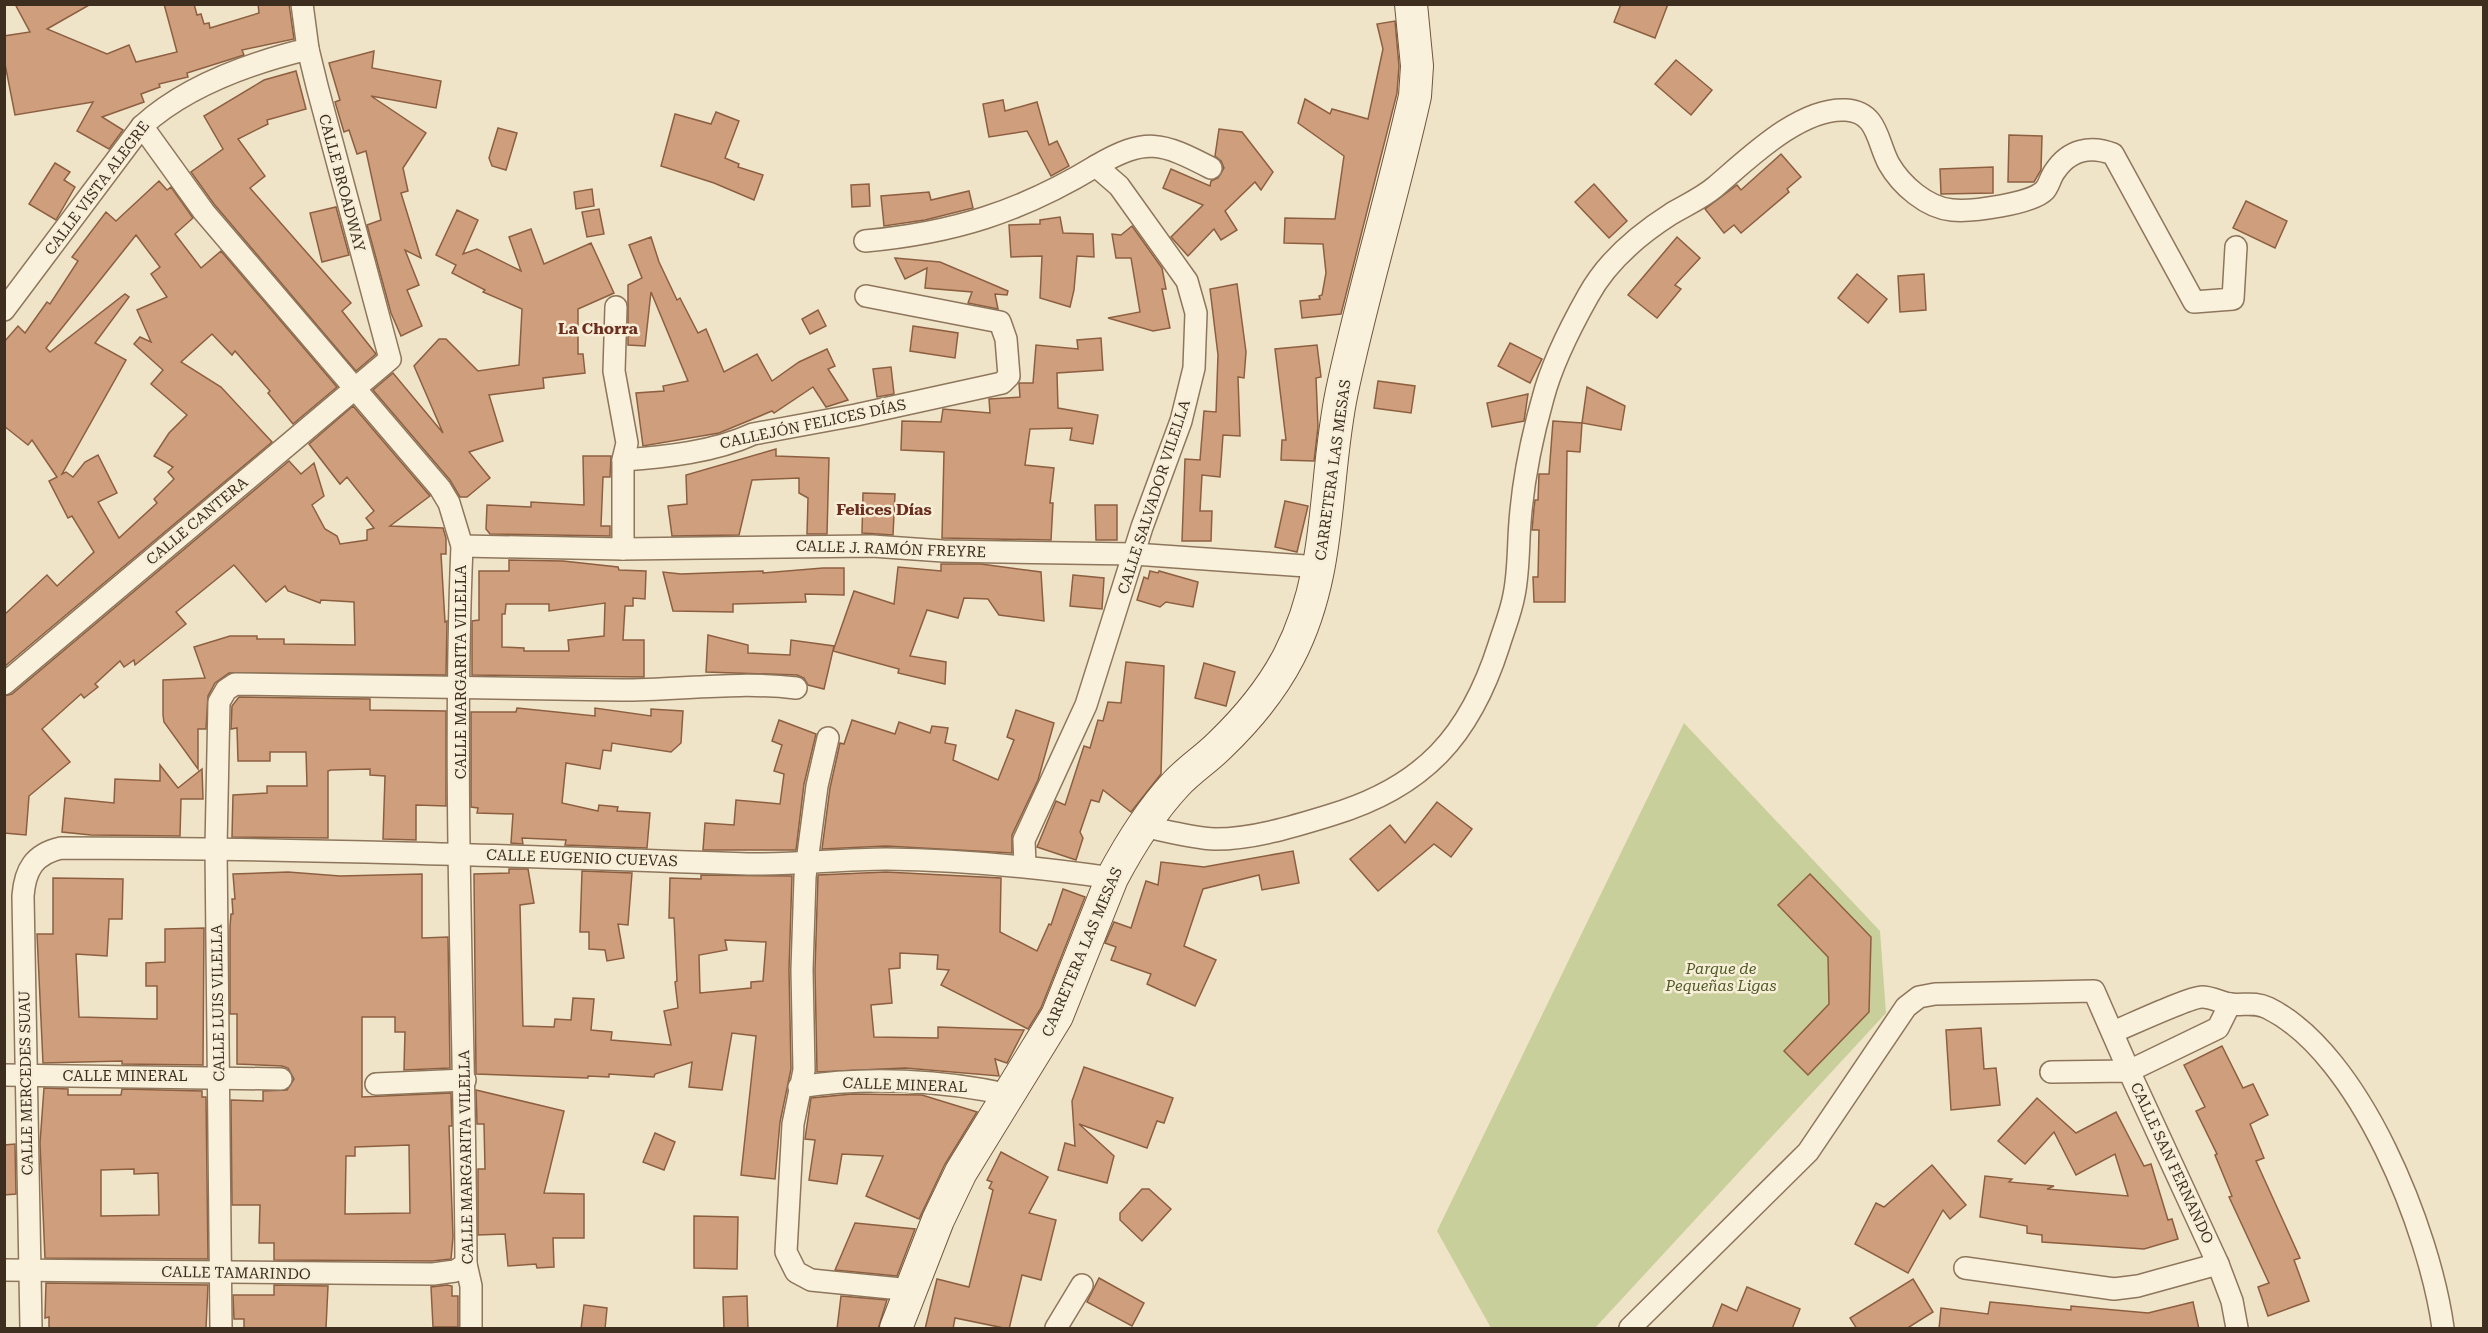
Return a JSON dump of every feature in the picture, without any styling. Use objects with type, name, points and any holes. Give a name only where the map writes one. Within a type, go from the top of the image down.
[{"type":"street","name":"CALLE BROADWAY","points":[[302,4],[308,49],[344,196],[390,359]]},
{"type":"street","name":"CARRETERA LAS MESAS","points":[[896,1329],[938,1220],[961,1172],[1058,1016],[1112,878],[1143,826],[1178,783],[1220,745],[1274,682],[1290,654],[1320,567],[1342,391],[1415,96],[1417,66],[1411,4]]},
{"type":"street","name":"CALLE VISTA ALEGRE","points":[[4,310],[142,126],[156,113],[205,85],[267,59],[308,49]]},
{"type":"street","points":[[1143,826],[1217,839],[1275,830],[1356,808],[1415,775],[1438,758],[1455,738],[1487,681],[1514,598],[1520,520],[1542,399],[1551,372],[1588,296],[1603,272],[1641,234],[1708,193],[1758,151],[1805,118],[1826,112],[1848,110],[1862,115],[1876,128],[1889,164],[1919,198],[1928,205],[1953,211],[2017,203],[2044,192],[2056,170],[2067,157],[2097,148],[2113,154],[2194,302],[2233,299],[2236,247]]},
{"type":"street","name":"CALLE MARGARITA VILELLA","points":[[142,126],[204,212],[440,488],[449,503],[462,546],[460,853],[466,1264],[471,1286],[471,1329]]},
{"type":"street","points":[[865,241],[940,232],[1014,208],[1066,184],[1132,147],[1148,145],[1179,152],[1211,168]]},
{"type":"street","name":"CALLE SALVADOR VILELLA","points":[[1025,865],[1024,840],[1086,705],[1189,393],[1194,368],[1196,313],[1187,280],[1172,256],[1113,178],[1096,166]]},
{"type":"street","name":"CALLEJÓN FELICES DÍAS","points":[[623,460],[691,451],[741,440],[753,434],[856,415],[1002,383],[1009,376],[1010,365],[1000,322],[866,296]]},
{"type":"street","points":[[616,307],[614,371],[627,443],[623,460],[623,549]]},
{"type":"street","name":"CALLE CANTERA","points":[[4,684],[390,359]]},
{"type":"street","name":"CALLE J. RAMÓN FREYRE","points":[[462,546],[623,549],[872,546],[943,552],[1134,554],[1320,567]]},
{"type":"street","name":"CALLE LUIS VILELLA","points":[[221,1329],[216,848],[219,702],[226,690],[235,684],[460,685]]},
{"type":"street","points":[[460,685],[629,690],[751,684],[796,688]]},
{"type":"street","points":[[828,738],[818,786],[807,862],[801,970],[804,1070],[793,1124],[786,1252],[790,1263],[803,1277],[819,1282],[910,1290]]},
{"type":"street","name":"CALLE EUGENIO CUEVAS","points":[[51,850],[61,848],[216,848],[460,853],[783,865],[885,859],[1025,865],[1112,878]]},
{"type":"street","name":"CALLE MERCEDES SUAU","points":[[31,1329],[24,879],[33,862],[51,850]]},
{"type":"street","points":[[1630,1329],[1808,1152],[1906,1007],[1919,997],[1935,994],[2094,992],[2129,1071],[2218,1028],[2230,1004]]},
{"type":"street","points":[[2112,1032],[2201,997],[2230,1004],[2254,1002],[2288,1020],[2318,1048],[2346,1083],[2374,1127],[2400,1179],[2422,1240],[2444,1329]]},
{"type":"street","name":"CALLE SAN FERNANDO","points":[[2051,1072],[2129,1071],[2218,1264],[2232,1301],[2237,1329]]},
{"type":"street","name":"CALLE MINERAL","points":[[4,1075],[219,1076],[281,1079]]},
{"type":"street","points":[[376,1084],[465,1080]]},
{"type":"street","name":"CALLE MINERAL","points":[[799,1087],[831,1082],[963,1084],[1010,1095]]},
{"type":"street","name":"CALLE TAMARINDO","points":[[4,1270],[433,1275],[455,1271],[466,1264]]},
{"type":"street","points":[[1965,1268],[2114,1289],[2138,1286],[2218,1264]]},
{"type":"street","points":[[1056,1329],[1082,1285]]},
{"type":"green space","name":"Parque de Pequeñas Ligas","points":[[1684,723],[1880,931],[1886,1013],[1595,1328],[1491,1328],[1437,1231]]},
{"type":"building","points":[[15,4],[91,4],[47,29],[107,54],[129,45],[136,62],[177,52],[164,4],[194,4],[197,15],[201,14],[204,24],[209,23],[210,28],[259,13],[258,4],[289,4],[294,39],[242,50],[244,55],[187,73],[188,77],[159,84],[160,87],[141,94],[144,102],[102,117],[123,130],[109,149],[77,131],[93,102],[15,115],[4,59],[4,36],[30,32]]},
{"type":"building","points":[[1621,4],[1668,4],[1655,38],[1614,22]]},
{"type":"building","points":[[1395,21],[1399,66],[1397,93],[1341,314],[1302,318],[1300,301],[1320,299],[1319,296],[1322,295],[1326,273],[1323,244],[1284,243],[1285,218],[1335,219],[1344,156],[1298,123],[1305,99],[1330,114],[1332,109],[1368,119],[1383,49],[1377,24]]},
{"type":"building","points":[[374,51],[372,68],[441,81],[436,108],[371,96],[426,133],[403,168],[408,191],[401,193],[421,258],[405,250],[419,285],[407,290],[422,326],[401,336],[391,313],[367,225],[381,220],[366,151],[357,154],[349,130],[344,132],[335,102],[340,100],[329,63]]},
{"type":"building","points":[[1676,60],[1712,90],[1691,115],[1655,84]]},
{"type":"building","points":[[296,71],[306,109],[267,120],[268,124],[238,139],[265,176],[250,188],[351,303],[342,311],[376,354],[356,371],[214,204],[191,172],[223,149],[204,116],[264,80]]},
{"type":"building","points":[[1003,100],[1005,111],[1037,102],[1049,145],[1057,141],[1069,166],[1051,176],[1027,131],[989,137],[983,104]]},
{"type":"building","points":[[716,112],[739,121],[725,158],[739,164],[738,167],[763,175],[754,200],[714,183],[661,166],[675,114],[711,124]]},
{"type":"building","points":[[498,128],[517,133],[506,170],[492,166],[489,158]]},
{"type":"building","points":[[1219,129],[1242,132],[1273,172],[1261,190],[1255,182],[1225,211],[1237,230],[1221,240],[1214,229],[1188,256],[1171,237],[1203,205],[1163,188],[1171,169],[1210,186],[1211,181],[1218,178],[1224,168],[1215,156]]},
{"type":"building","points":[[2009,135],[2042,136],[2041,170],[2034,182],[2008,182]]},
{"type":"building","points":[[1781,154],[1801,177],[1787,189],[1789,192],[1741,233],[1734,225],[1724,233],[1705,209],[1737,185],[1741,190]]},
{"type":"building","points":[[55,163],[70,172],[64,180],[75,187],[56,220],[29,204]]},
{"type":"building","points":[[1993,167],[1993,193],[1941,194],[1940,169]]},
{"type":"building","points":[[159,181],[167,190],[171,187],[193,218],[175,234],[201,268],[221,251],[337,387],[293,424],[268,393],[270,391],[235,351],[232,355],[212,334],[181,362],[221,387],[272,442],[4,667],[4,615],[47,575],[57,586],[94,552],[72,516],[68,518],[49,481],[57,477],[32,440],[28,445],[4,426],[4,342],[18,326],[25,333],[47,302],[50,304],[78,261],[72,257],[106,212],[116,221]],"holes":[[[136,235],[160,267],[151,274],[167,297],[137,310],[151,342],[140,337],[134,344],[163,370],[151,384],[187,415],[169,433],[154,456],[173,467],[168,472],[174,479],[154,499],[157,503],[119,538],[98,502],[117,493],[98,455],[85,462],[73,477],[66,472],[62,474],[126,360],[95,343],[129,297],[125,294],[50,352],[46,348]]]},
{"type":"building","points":[[869,184],[870,206],[852,207],[851,185]]},
{"type":"building","points":[[1594,184],[1627,221],[1609,238],[1575,202]]},
{"type":"building","points":[[592,189],[594,206],[576,209],[574,192]]},
{"type":"building","points":[[969,191],[973,208],[925,220],[884,226],[881,196],[929,192],[931,200]]},
{"type":"building","points":[[2246,201],[2287,221],[2275,248],[2233,228]]},
{"type":"building","points":[[336,207],[349,255],[322,262],[310,213]]},
{"type":"building","points":[[599,209],[604,234],[587,237],[582,212]]},
{"type":"building","points":[[457,210],[478,220],[463,254],[477,249],[521,271],[509,237],[531,229],[544,264],[591,243],[614,293],[578,309],[578,354],[583,354],[585,373],[543,378],[544,388],[489,395],[503,441],[469,452],[490,478],[467,497],[460,497],[450,480],[373,390],[393,373],[443,433],[414,366],[439,339],[446,339],[478,371],[519,365],[522,309],[483,292],[485,290],[452,273],[456,265],[436,255]]},
{"type":"building","points":[[1060,217],[1063,233],[1093,234],[1094,257],[1077,256],[1070,307],[1040,298],[1042,256],[1011,257],[1009,225],[1040,224],[1040,220]]},
{"type":"building","points":[[1132,226],[1162,268],[1166,289],[1162,289],[1170,328],[1153,331],[1108,318],[1140,312],[1131,258],[1116,258],[1112,234],[1121,235]]},
{"type":"building","points":[[651,237],[659,262],[677,300],[680,298],[698,333],[706,329],[724,372],[757,354],[772,381],[799,362],[827,349],[835,366],[828,369],[848,400],[826,407],[813,387],[774,413],[772,411],[719,433],[643,446],[636,393],[664,391],[663,386],[688,381],[651,292],[645,346],[628,345],[628,285],[642,278],[629,245]]},
{"type":"building","points":[[1677,237],[1700,258],[1675,285],[1681,289],[1657,318],[1628,295]]},
{"type":"building","points":[[895,258],[940,262],[1008,291],[1007,295],[995,294],[998,309],[968,303],[972,292],[925,288],[927,268],[905,279]]},
{"type":"building","points":[[1857,274],[1887,299],[1868,323],[1838,298]]},
{"type":"building","points":[[1924,274],[1926,310],[1900,312],[1898,276]]},
{"type":"building","points":[[1237,284],[1246,352],[1244,378],[1238,377],[1240,436],[1223,435],[1220,477],[1202,475],[1200,511],[1212,511],[1211,541],[1182,541],[1185,459],[1200,460],[1204,411],[1216,412],[1218,355],[1210,289]]},
{"type":"building","points":[[818,310],[826,326],[810,334],[802,319]]},
{"type":"building","points":[[913,326],[958,333],[955,358],[910,351]]},
{"type":"building","points":[[1101,338],[1103,370],[1057,373],[1058,408],[1098,415],[1093,444],[1070,440],[1072,428],[1030,429],[1025,465],[1054,468],[1050,503],[1053,503],[1051,540],[942,538],[944,452],[901,450],[902,421],[941,422],[943,409],[990,413],[989,399],[1020,397],[1019,383],[1033,383],[1036,345],[1078,349],[1077,340]]},
{"type":"building","points":[[1510,343],[1542,359],[1530,383],[1498,366]]},
{"type":"building","points":[[1317,345],[1321,377],[1316,378],[1318,427],[1314,461],[1281,460],[1282,440],[1286,440],[1275,349]]},
{"type":"building","points":[[891,367],[894,394],[877,397],[873,369]]},
{"type":"building","points":[[1378,381],[1415,386],[1411,413],[1374,408]]},
{"type":"building","points":[[1587,387],[1625,406],[1621,430],[1582,423]]},
{"type":"building","points":[[1528,394],[1524,421],[1492,427],[1487,403]]},
{"type":"building","points":[[353,406],[430,496],[390,526],[443,528],[446,538],[446,554],[441,554],[445,622],[447,621],[446,675],[229,673],[215,683],[208,696],[206,729],[198,729],[198,769],[164,722],[163,715],[163,680],[205,678],[194,647],[230,636],[284,639],[284,644],[355,645],[354,602],[321,600],[320,603],[288,591],[285,586],[266,602],[234,565],[176,612],[186,624],[135,665],[134,660],[124,667],[120,661],[95,684],[98,687],[84,698],[81,694],[42,729],[70,762],[29,796],[26,835],[4,833],[4,696],[12,694],[289,461],[301,474],[314,463],[324,496],[312,505],[325,529],[337,536],[340,544],[367,540],[367,530],[374,528],[366,518],[374,511],[347,477],[340,484],[309,444]]},
{"type":"building","points":[[1553,421],[1582,423],[1580,452],[1567,451],[1565,602],[1534,602],[1533,577],[1538,577],[1539,530],[1532,530],[1534,508],[1535,500],[1538,500],[1539,474],[1549,474]]},
{"type":"building","points":[[776,449],[776,456],[829,458],[827,534],[807,534],[808,498],[799,493],[799,478],[752,480],[739,535],[672,536],[668,506],[687,504],[686,475]]},
{"type":"building","points":[[583,456],[611,456],[610,477],[603,477],[601,526],[610,526],[610,536],[490,534],[486,529],[487,505],[531,507],[531,502],[584,505]]},
{"type":"building","points":[[863,493],[895,494],[893,535],[862,533]]},
{"type":"building","points":[[1285,501],[1308,506],[1297,552],[1275,547]]},
{"type":"building","points":[[1095,505],[1117,505],[1117,540],[1096,540]]},
{"type":"building","points":[[509,560],[563,561],[618,567],[619,570],[646,571],[645,599],[633,598],[633,606],[625,606],[623,640],[644,640],[644,677],[472,675],[472,621],[479,620],[479,571],[509,571]],"holes":[[[605,603],[604,636],[568,640],[569,651],[524,651],[524,648],[502,647],[502,614],[505,614],[506,604],[549,604],[549,611]]]},
{"type":"building","points":[[941,564],[981,564],[1041,572],[1044,621],[999,615],[988,599],[964,598],[958,618],[927,610],[910,656],[946,662],[945,684],[898,673],[899,669],[833,651],[854,591],[894,604],[898,567],[941,571]]},
{"type":"building","points":[[844,568],[844,595],[805,594],[806,602],[733,604],[733,612],[673,611],[663,572],[681,574],[763,571],[763,573]]},
{"type":"building","points":[[1150,571],[1158,573],[1159,571],[1198,582],[1193,607],[1166,602],[1160,607],[1137,600],[1144,577],[1148,579]]},
{"type":"building","points":[[1073,575],[1104,578],[1102,609],[1070,606]]},
{"type":"building","points":[[708,635],[748,645],[748,653],[790,655],[791,640],[834,646],[824,689],[808,685],[804,678],[797,675],[706,672]]},
{"type":"building","points":[[1126,662],[1164,666],[1161,774],[1131,812],[1103,790],[1099,802],[1091,800],[1080,832],[1083,838],[1076,860],[1037,847],[1056,801],[1065,805],[1084,746],[1090,748],[1098,720],[1103,721],[1108,702],[1121,703]]},
{"type":"building","points":[[1204,663],[1235,672],[1226,706],[1195,698]]},
{"type":"building","points":[[239,697],[370,699],[370,710],[446,711],[446,806],[416,805],[416,840],[383,839],[385,776],[370,775],[370,769],[331,770],[328,771],[328,838],[232,837],[233,795],[267,793],[267,786],[307,786],[306,752],[270,752],[270,761],[238,761],[237,728],[231,729],[232,706]]},
{"type":"building","points":[[517,708],[595,716],[595,708],[651,716],[651,709],[683,711],[681,743],[671,752],[612,743],[611,751],[603,750],[600,769],[566,763],[562,803],[598,811],[599,805],[618,807],[617,811],[650,813],[647,848],[565,845],[566,840],[522,838],[523,844],[511,843],[513,814],[477,813],[478,808],[471,807],[471,712],[516,712]]},
{"type":"building","points":[[1016,710],[1054,723],[1038,780],[1012,835],[1012,853],[886,846],[822,849],[830,788],[840,743],[844,744],[852,720],[895,734],[899,722],[930,733],[932,726],[948,728],[945,743],[956,745],[953,760],[998,780],[1014,740],[1007,737]]},
{"type":"building","points":[[779,720],[816,734],[804,784],[796,850],[703,850],[705,823],[734,825],[736,800],[780,804],[784,774],[774,771],[782,745],[772,741]]},
{"type":"building","points":[[160,765],[178,788],[202,769],[203,799],[181,799],[180,836],[91,835],[62,832],[65,798],[114,803],[115,779],[160,781]]},
{"type":"building","points":[[1437,802],[1472,829],[1451,857],[1434,844],[1378,891],[1350,859],[1390,825],[1405,843]]},
{"type":"building","points":[[1293,851],[1299,883],[1262,890],[1259,875],[1203,889],[1184,946],[1216,960],[1195,1006],[1147,984],[1151,974],[1111,960],[1116,947],[1105,943],[1114,922],[1131,928],[1146,881],[1158,885],[1161,862],[1204,867]]},
{"type":"building","points":[[509,869],[528,869],[534,903],[520,905],[523,1026],[554,1027],[555,1019],[571,1020],[573,998],[594,999],[591,1030],[612,1032],[611,1040],[671,1045],[664,1011],[678,1008],[675,982],[677,981],[674,918],[669,918],[670,878],[701,879],[701,875],[792,876],[789,970],[791,1069],[780,1122],[775,1179],[741,1175],[756,1036],[732,1033],[722,1090],[689,1087],[692,1062],[655,1074],[654,1077],[609,1074],[609,1077],[588,1076],[588,1078],[476,1074],[474,874],[509,873]],"holes":[[[725,940],[766,942],[763,981],[751,982],[751,988],[700,993],[699,955],[727,950]]]},
{"type":"building","points":[[582,871],[632,873],[628,925],[618,924],[624,958],[607,961],[605,950],[589,949],[589,932],[580,932]]},
{"type":"building","points":[[288,872],[340,876],[422,874],[422,938],[448,937],[450,1068],[404,1070],[405,1032],[395,1032],[395,1017],[362,1017],[362,1097],[451,1093],[452,1126],[449,1126],[453,1237],[451,1259],[432,1261],[274,1260],[274,1243],[259,1243],[260,1205],[232,1205],[231,1100],[263,1101],[263,1091],[287,1090],[294,1079],[288,1068],[282,1066],[237,1064],[237,1014],[230,1014],[230,927],[231,914],[233,914],[232,899],[235,899],[233,874]],"holes":[[[409,1145],[410,1213],[345,1214],[346,1156],[355,1156],[355,1147]]]},
{"type":"building","points":[[886,872],[1001,878],[1000,932],[1037,951],[1049,924],[1051,925],[1063,889],[1085,897],[1041,1008],[1028,1029],[941,985],[949,970],[937,969],[938,955],[900,953],[900,968],[889,969],[892,1003],[871,1005],[874,1037],[938,1038],[938,1027],[1024,1030],[1007,1063],[995,1059],[999,1076],[905,1068],[817,1072],[815,970],[818,875]]},
{"type":"building","points":[[1810,874],[1871,937],[1869,1012],[1808,1075],[1784,1051],[1829,1004],[1828,957],[1778,905]]},
{"type":"building","points":[[53,878],[123,879],[122,919],[109,919],[107,956],[76,954],[79,1017],[157,1019],[157,986],[146,986],[146,963],[165,962],[165,929],[204,928],[203,1065],[122,1064],[122,1061],[43,1063],[37,934],[53,934]]},
{"type":"building","points":[[1981,1028],[1984,1069],[1996,1068],[2000,1105],[1951,1110],[1946,1030]]},
{"type":"building","points":[[2222,1046],[2243,1088],[2253,1084],[2268,1115],[2250,1124],[2264,1158],[2256,1161],[2300,1258],[2294,1260],[2309,1301],[2268,1316],[2258,1287],[2269,1283],[2229,1197],[2232,1196],[2215,1155],[2217,1154],[2196,1111],[2205,1107],[2184,1065]]},
{"type":"building","points":[[1084,1067],[1173,1098],[1164,1123],[1157,1121],[1147,1148],[1079,1124],[1114,1156],[1107,1183],[1058,1170],[1065,1143],[1075,1146],[1072,1101]]},
{"type":"building","points":[[44,1088],[68,1089],[68,1095],[121,1095],[122,1089],[202,1091],[202,1097],[206,1097],[208,1259],[45,1258],[40,1143]],"holes":[[[134,1169],[134,1174],[158,1173],[159,1215],[101,1216],[101,1170]]]},
{"type":"building","points":[[476,1090],[564,1111],[544,1193],[584,1194],[584,1238],[553,1238],[554,1267],[537,1268],[536,1264],[508,1266],[505,1234],[478,1235],[478,1169],[485,1169],[484,1124],[477,1124]]},
{"type":"building","points":[[852,1094],[922,1095],[977,1112],[945,1164],[919,1219],[866,1196],[883,1156],[842,1154],[837,1184],[809,1180],[815,1140],[805,1139],[811,1098]]},
{"type":"building","points":[[2037,1098],[2076,1133],[2116,1112],[2144,1166],[2151,1164],[2168,1220],[2172,1219],[2178,1239],[2144,1249],[2042,1242],[2042,1235],[2027,1233],[2027,1226],[1980,1217],[1985,1176],[2012,1179],[2009,1182],[2054,1186],[2047,1189],[2128,1196],[2115,1154],[2076,1175],[2054,1132],[2025,1164],[1998,1141]]},
{"type":"building","points":[[655,1133],[675,1142],[664,1170],[643,1162]]},
{"type":"building","points":[[15,1144],[16,1194],[4,1195],[4,1145]]},
{"type":"building","points":[[1001,1152],[1048,1177],[1029,1213],[1056,1220],[1041,1280],[1022,1275],[1009,1329],[955,1318],[953,1329],[925,1329],[937,1279],[969,1287],[993,1190],[989,1188],[992,1182],[987,1180]]},
{"type":"building","points":[[1932,1165],[1966,1205],[1950,1219],[1943,1210],[1908,1273],[1855,1244],[1876,1203],[1884,1207]]},
{"type":"building","points":[[1142,1189],[1149,1189],[1171,1209],[1142,1241],[1120,1220],[1120,1213]]},
{"type":"building","points":[[694,1216],[738,1217],[737,1269],[694,1268]]},
{"type":"building","points":[[855,1223],[915,1229],[897,1276],[835,1270]]},
{"type":"building","points":[[1099,1278],[1144,1303],[1132,1326],[1087,1302]]},
{"type":"building","points":[[1913,1279],[1933,1312],[1906,1329],[1857,1329],[1850,1318]]},
{"type":"building","points":[[46,1283],[208,1285],[206,1328],[49,1329],[49,1317],[45,1318]]},
{"type":"building","points":[[274,1285],[328,1286],[326,1328],[244,1329],[244,1319],[234,1319],[233,1295],[274,1295]]},
{"type":"building","points":[[452,1286],[452,1296],[458,1296],[458,1327],[433,1327],[431,1287]]},
{"type":"building","points":[[1747,1287],[1800,1309],[1792,1329],[1712,1329],[1722,1304],[1737,1311]]},
{"type":"building","points":[[747,1296],[748,1329],[724,1329],[723,1297]]},
{"type":"building","points":[[841,1296],[887,1300],[878,1329],[837,1329]]},
{"type":"building","points":[[1990,1302],[2071,1310],[2071,1306],[2148,1313],[2193,1302],[2199,1329],[1939,1329],[1941,1308],[1988,1314]]},
{"type":"building","points":[[584,1305],[607,1308],[605,1329],[581,1329]]},
{"type":"district","name":"La Chorra","points":[[598,328]]},
{"type":"district","name":"Felices Días","points":[[884,509]]}]
